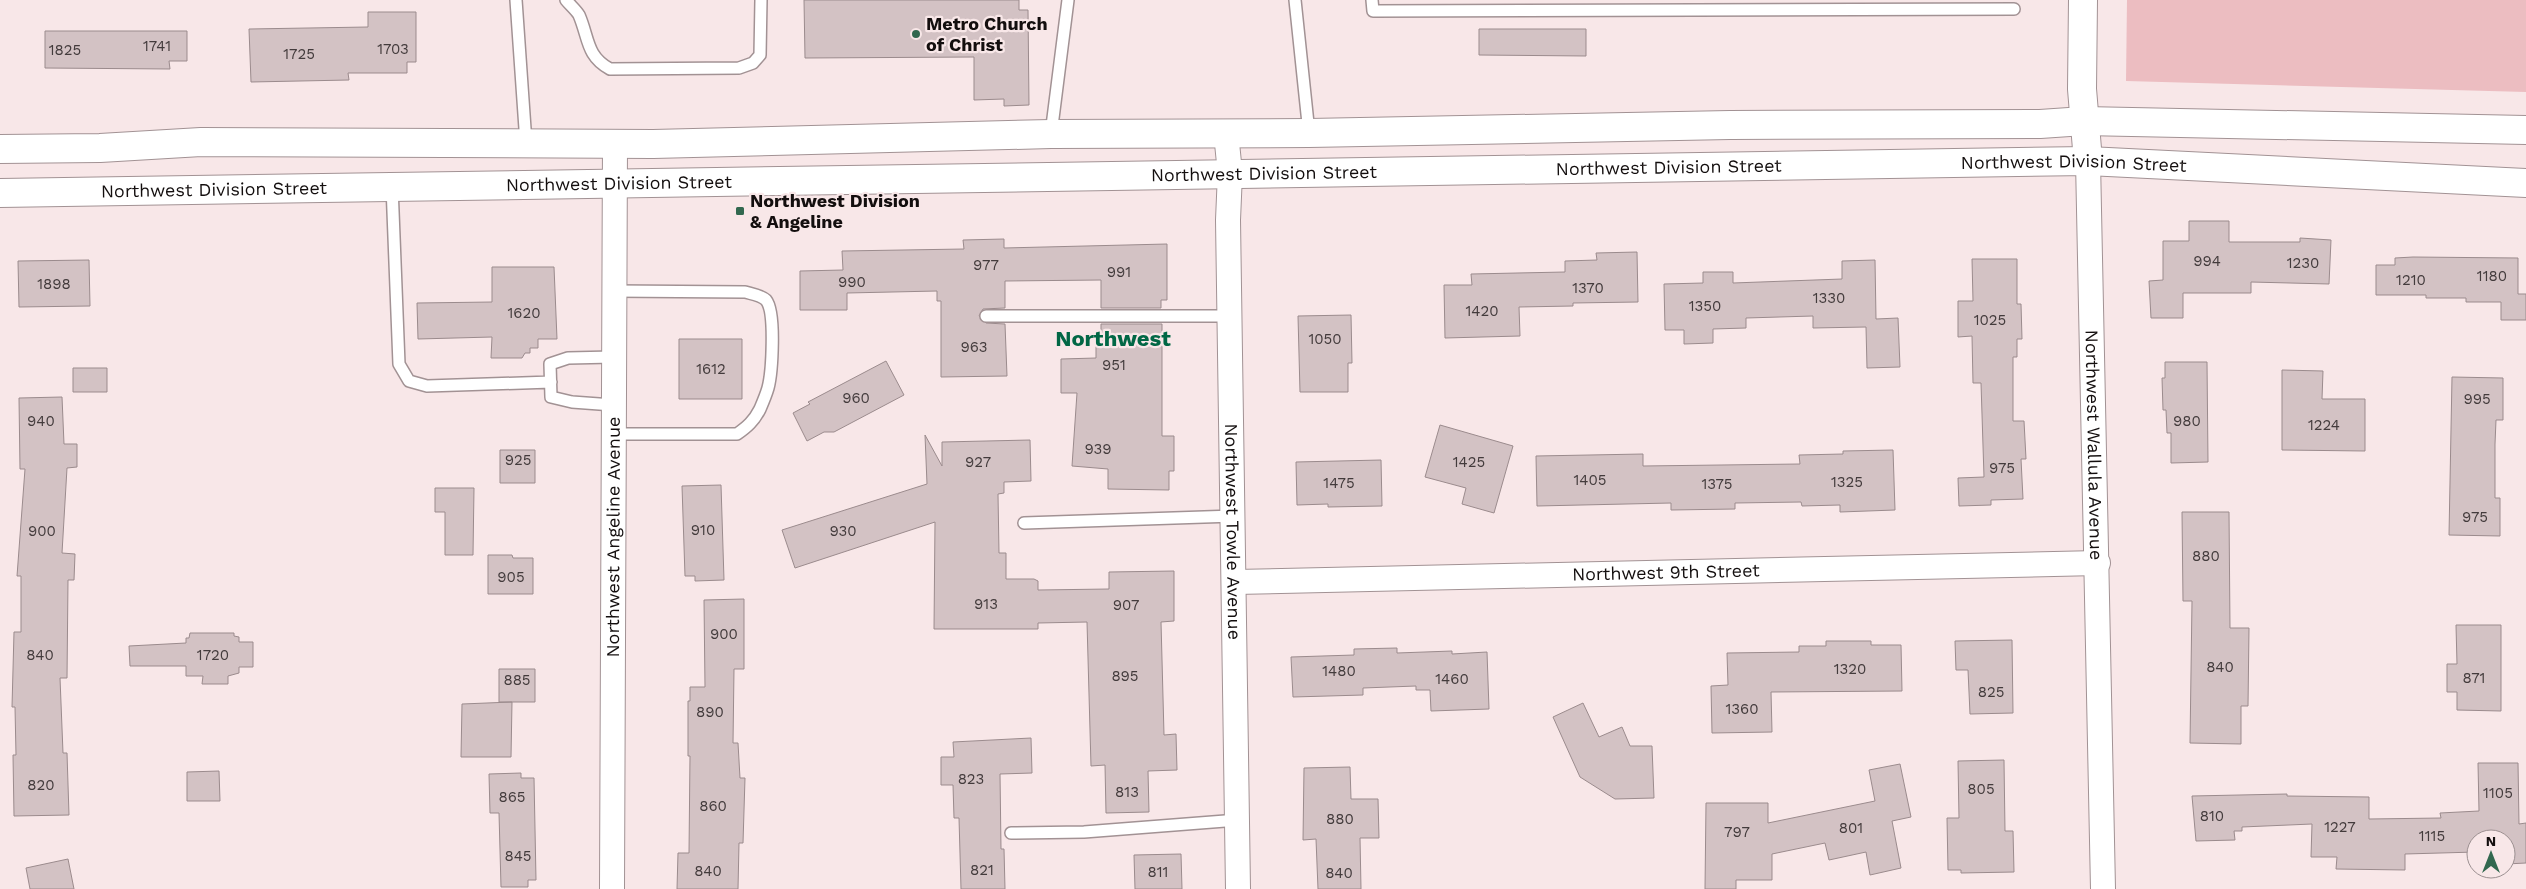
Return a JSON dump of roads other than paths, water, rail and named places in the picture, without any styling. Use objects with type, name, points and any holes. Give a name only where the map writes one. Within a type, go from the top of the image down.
[{"type":"main road","name":"Northwest Wallula Avenue","points":[[2083,0],[2082,89],[2088,161]]},
{"type":"main road","name":"Northwest Division Street","points":[[0,149],[100,148],[201,142],[653,144],[1051,134],[1309,133],[1730,125],[2040,124],[2084,121],[2526,130]]},
{"type":"main road","name":"Northwest Division Street","points":[[0,193],[2088,161],[2526,183]]},
{"type":"street","name":"Northwest Towle Avenue","points":[[1226,133],[1230,173],[1228,220],[1235,582],[1238,889]]},
{"type":"street","name":"Northwest Angeline Avenue","points":[[612,889],[615,143]]},
{"type":"street","name":"Northwest Wallula Avenue","points":[[2088,161],[2098,563],[2103,889]]},
{"type":"street","name":"Northwest 9th Street","points":[[1235,582],[2098,563]]},
{"type":"lane","points":[[516,0],[526,143]]},
{"type":"lane","points":[[566,0],[578,14],[587,42],[597,62],[610,70],[739,68],[753,64],[760,55],[761,0]]},
{"type":"lane","points":[[1051,134],[1068,0]]},
{"type":"lane","points":[[1295,0],[1309,133]]},
{"type":"lane","points":[[1372,0],[1373,11],[1807,5],[2014,9]]},
{"type":"lane","points":[[392,186],[398,364],[409,381],[427,386],[551,382]]},
{"type":"lane","points":[[613,291],[745,292],[758,295],[766,300],[771,312],[771,347],[768,387],[750,425],[737,434],[613,434]]},
{"type":"lane","points":[[986,316],[1230,316]]},
{"type":"lane","points":[[613,357],[568,358],[550,364],[551,397],[572,402],[613,405]]},
{"type":"lane","points":[[1024,523],[1234,516]]},
{"type":"lane","points":[[1011,833],[1084,832],[1238,820]]},
{"type":"place","name":"Metro Church of Christ","points":[[916,34]]},
{"type":"place","name":"Northwest Division & Angeline","points":[[740,211]]},
{"type":"district","name":"Northwest","points":[[1113,338]]}]
